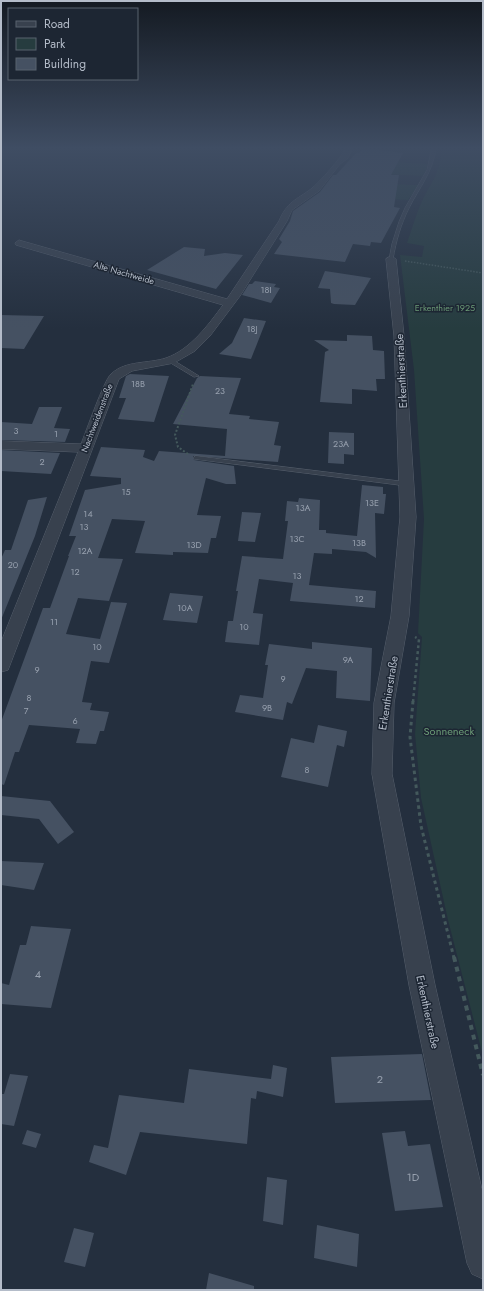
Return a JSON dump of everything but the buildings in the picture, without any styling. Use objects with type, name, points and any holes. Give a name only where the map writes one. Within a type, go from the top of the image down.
[{"type":"street","name":"Nachtweidenstraße","points":[[1,665],[114,377],[121,372],[132,368],[171,360],[183,354],[200,340],[229,303],[283,221],[289,208]]},
{"type":"street","name":"Alte Nachtweide","points":[[19,243],[229,303]]},
{"type":"street","name":"Erkenthierstraße","points":[[391,259],[399,336],[407,484],[408,542],[398,630],[384,704],[382,774],[422,985],[483,1263]]},
{"type":"street","points":[[1,444],[85,448]]},
{"type":"lane","name":"Erkenthierstraße","points":[[391,259],[394,242],[408,208]]},
{"type":"lane","points":[[171,360],[196,376]]},
{"type":"lane","points":[[196,458],[407,484]]},
{"type":"path","points":[[391,259],[483,273]]},
{"type":"path","points":[[196,376],[175,435],[175,441],[184,453],[196,458]]},
{"type":"path","points":[[398,630],[419,639],[410,737],[415,785],[423,833],[483,1076]]},
{"type":"green space","points":[[419,208],[483,208],[483,1056],[448,920],[421,798],[415,734],[422,637],[418,633],[424,519],[414,370],[400,255],[422,257],[424,246],[407,243]]},
{"type":"park label","name":"Erkenthier 1925","points":[[445,308]]},
{"type":"park label","name":"Sonneneck","points":[[449,731]]}]
